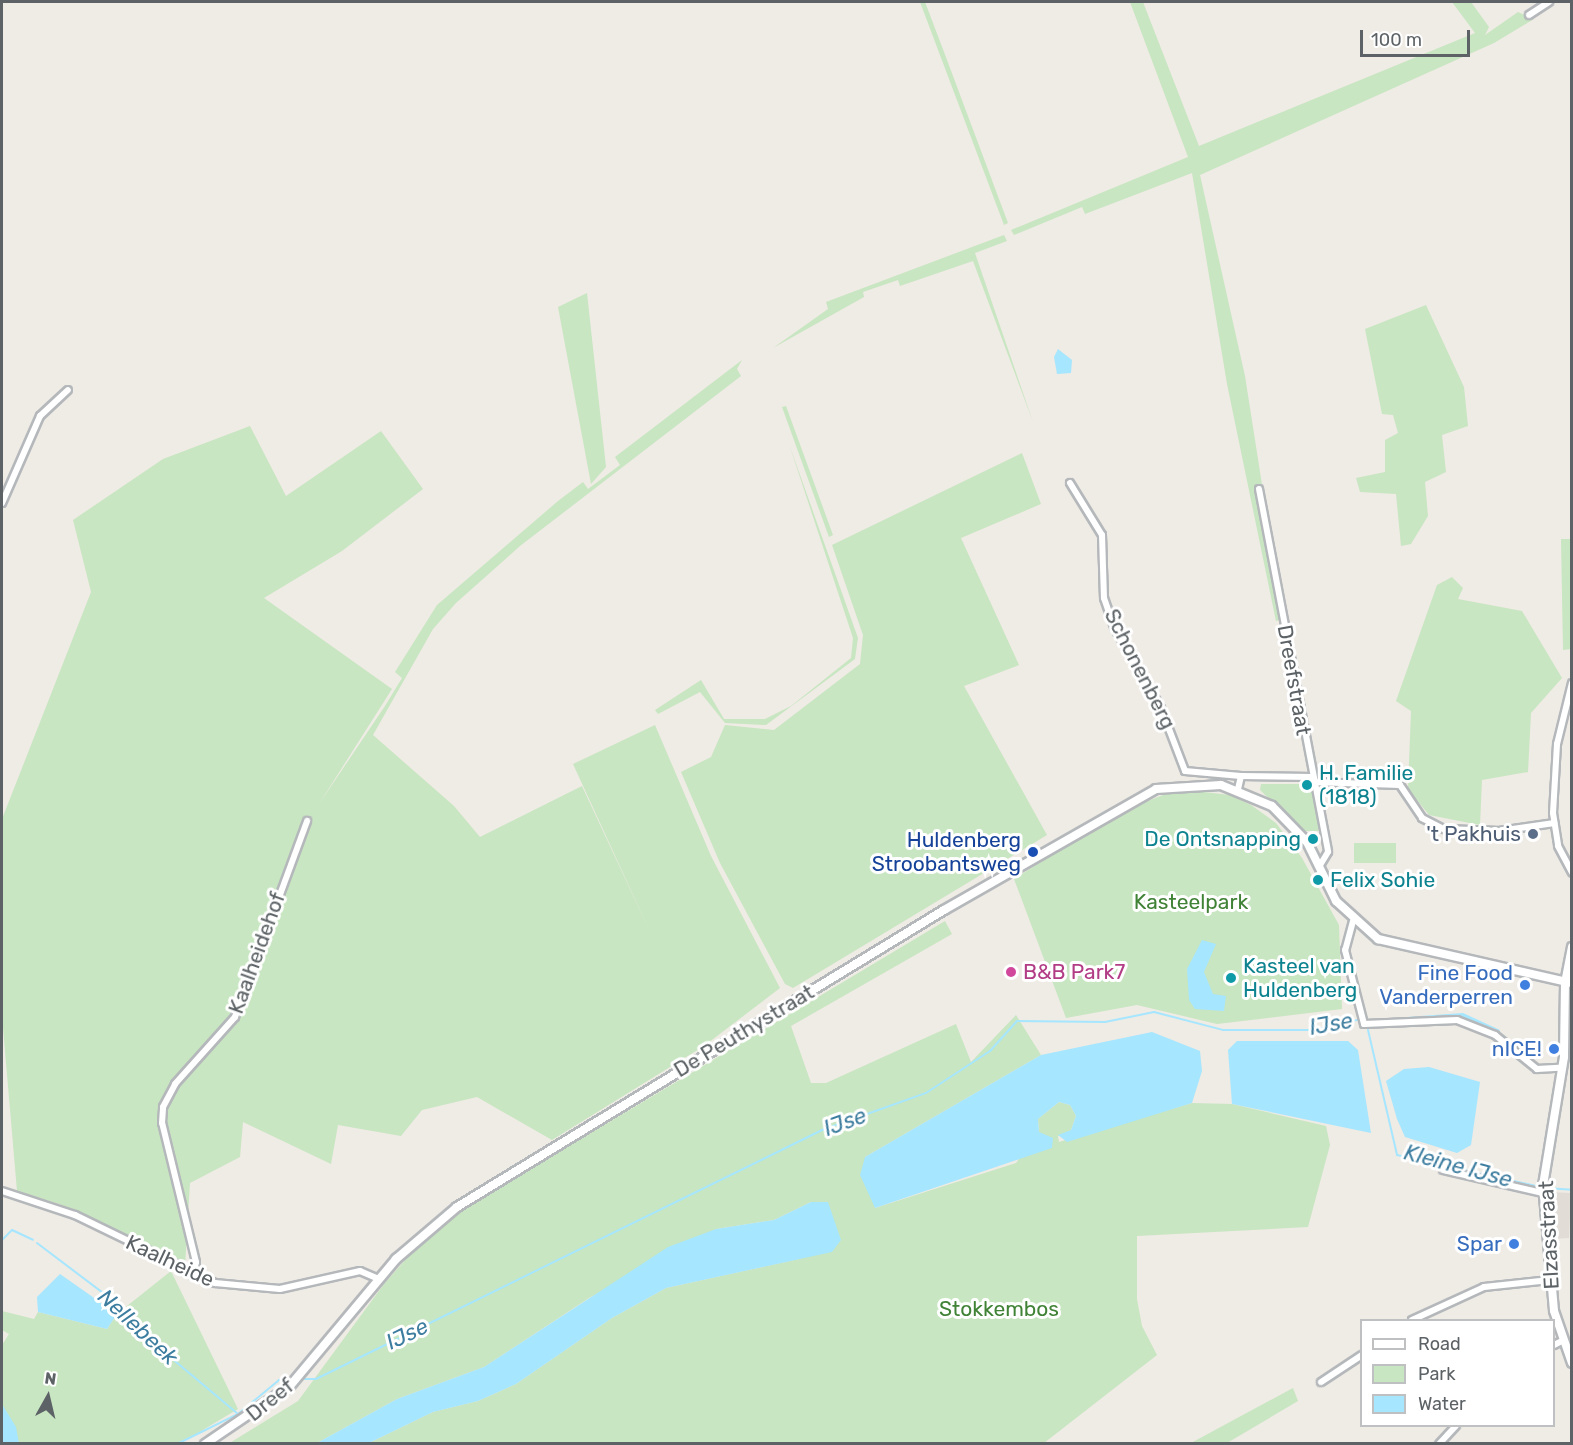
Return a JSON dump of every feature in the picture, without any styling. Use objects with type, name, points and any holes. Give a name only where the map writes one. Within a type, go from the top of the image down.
[{"type":"main road","name":"De Peuthystraat","points":[[304,1372],[379,1279],[414,1240],[485,1189],[1126,802],[1190,783],[1238,789],[1291,822],[1353,921],[1401,948],[1516,968],[1568,983]]},
{"type":"main road","name":"Elzasstraat","points":[[1555,1319],[1543,1190],[1572,947]]},
{"type":"main road","name":"Elzasstraat","points":[[1555,1319],[1558,1343],[1572,1364]]},
{"type":"main road","name":"Dreef","points":[[205,1443],[289,1387],[304,1372]]},
{"type":"street","points":[[1529,15],[1549,2]]},
{"type":"street","points":[[2,503],[39,416],[68,390]]},
{"type":"street","name":"Schonenberg","points":[[1070,483],[1102,536],[1104,598],[1114,627],[1161,708],[1185,771],[1241,776]]},
{"type":"street","name":"Dreefstraat","points":[[1259,489],[1328,852],[1318,867]]},
{"type":"street","points":[[1572,683],[1557,744],[1554,824],[1558,846],[1572,872]]},
{"type":"street","points":[[1238,789],[1241,776],[1400,785],[1422,818],[1444,829],[1499,831],[1554,824]]},
{"type":"street","name":"Kaalheidehof","points":[[193,1276],[196,1262],[162,1123],[163,1107],[175,1084],[234,1017],[307,821]]},
{"type":"street","points":[[1353,921],[1345,950],[1362,1019],[1377,1027],[1470,1023],[1503,1041],[1537,1069],[1559,1068]]},
{"type":"street","points":[[1443,1170],[1543,1190]]},
{"type":"street","name":"Kaalheide","points":[[2,1191],[75,1215],[193,1276],[261,1290],[360,1271],[379,1279]]},
{"type":"street","points":[[1414,1319],[1484,1287],[1550,1280]]},
{"type":"street","points":[[1321,1382],[1360,1356]]},
{"type":"street","points":[[1438,1443],[1454,1427]]},
{"type":"shaded area","points":[[1549,1192],[1571,1193],[1569,1238],[1553,1239]]},
{"type":"green space","points":[[920,2],[925,2],[944,52],[1008,223],[1004,225]]},
{"type":"green space","points":[[1130,2],[1143,2],[1199,146],[1475,33],[1452,2],[1471,2],[1489,27],[1485,35],[1518,12],[1534,19],[1494,43],[1200,175],[1245,376],[1283,619],[1276,621],[1227,384],[1192,173],[1085,214],[1082,207],[1014,235],[1011,230],[1188,157]]},
{"type":"green space","points":[[1004,235],[1007,241],[975,253],[1033,422],[973,261],[900,286],[898,280],[863,292],[864,297],[773,348],[828,309],[826,302]]},
{"type":"green space","points":[[587,293],[606,467],[591,484],[558,307]]},
{"type":"green space","points":[[1426,305],[1464,387],[1468,426],[1442,435],[1446,472],[1425,482],[1428,516],[1411,544],[1401,546],[1396,494],[1360,492],[1356,478],[1385,472],[1385,440],[1398,433],[1393,415],[1382,414],[1365,329]]},
{"type":"green space","points":[[742,360],[737,369],[741,376],[520,546],[456,603],[433,629],[373,735],[454,806],[480,837],[582,786],[651,934],[573,764],[655,725],[711,856],[780,988],[704,1046],[552,1140],[477,1097],[422,1110],[401,1136],[338,1125],[331,1164],[243,1122],[240,1157],[190,1183],[185,1266],[62,1205],[17,1191],[2,1016],[2,819],[91,592],[73,520],[163,459],[250,426],[286,496],[381,431],[423,489],[342,551],[264,598],[392,689],[319,804],[402,678],[395,672],[437,605],[558,501],[583,482],[588,489],[620,465],[615,457]]},
{"type":"green space","points":[[786,406],[833,535],[829,537],[782,407]]},
{"type":"green space","points":[[789,444],[858,638],[855,659],[766,725],[725,723],[700,692],[658,714],[655,710],[701,680],[724,719],[765,719],[791,706],[851,658],[853,638]]},
{"type":"green space","points":[[1022,453],[1041,504],[961,538],[1019,665],[964,686],[1047,835],[793,988],[785,984],[720,863],[681,772],[711,757],[725,725],[774,730],[860,664],[863,635],[832,545]]},
{"type":"green space","points":[[1561,539],[1571,539],[1571,649],[1563,650]]},
{"type":"green space","points":[[1452,577],[1463,588],[1458,599],[1522,611],[1562,678],[1531,713],[1528,772],[1482,780],[1480,825],[1429,815],[1408,789],[1411,711],[1396,701],[1437,585]]},
{"type":"green space","points":[[1261,784],[1311,784],[1319,831],[1303,831],[1260,790]]},
{"type":"green space","name":"Kasteelpark","points":[[1178,789],[1230,795],[1251,805],[1276,823],[1302,858],[1339,925],[1342,1009],[1217,1024],[1137,1005],[1066,1018],[1014,879],[1118,813]]},
{"type":"green space","points":[[1354,843],[1396,843],[1396,863],[1354,863]]},
{"type":"green space","name":"Stokkembos","points":[[945,921],[952,934],[791,1026],[811,1083],[826,1083],[956,1024],[971,1062],[1016,1015],[1041,1055],[865,1157],[875,1208],[1016,1163],[1039,1132],[1038,1119],[1059,1102],[1070,1105],[1076,1116],[1071,1130],[1058,1136],[1059,1142],[1192,1103],[1232,1104],[1326,1126],[1330,1145],[1308,1227],[1137,1236],[1137,1299],[1142,1326],[1157,1355],[1044,1443],[369,1443],[433,1412],[478,1401],[516,1384],[612,1318],[666,1288],[799,1259],[833,1218],[828,1203],[811,1202],[774,1220],[716,1229],[589,1298],[484,1367],[397,1399],[317,1443],[228,1444],[298,1401],[384,1284],[422,1241],[469,1206]]},
{"type":"green space","points":[[171,1271],[238,1409],[181,1443],[19,1443],[2,1404],[2,1345],[9,1334],[2,1330],[2,1311],[34,1319],[38,1312],[107,1329],[117,1314]]},
{"type":"green space","points":[[1293,1388],[1298,1401],[1227,1443],[1191,1443]]},
{"type":"water","points":[[1058,349],[1072,360],[1071,373],[1057,374],[1054,357]]},
{"type":"water","points":[[1202,940],[1216,944],[1204,972],[1213,994],[1226,996],[1224,1011],[1195,1009],[1189,1000],[1187,969]]},
{"type":"water","points":[[1463,1013],[1500,1030],[1497,1034],[1460,1017],[1364,1020]]},
{"type":"water","points":[[1152,1032],[1200,1051],[1202,1071],[1192,1103],[1067,1142],[1058,1135],[1071,1130],[1076,1116],[1070,1105],[1059,1102],[1038,1119],[1039,1132],[1053,1138],[1052,1148],[875,1208],[860,1175],[865,1157],[1041,1055]]},
{"type":"water","points":[[1237,1041],[1348,1041],[1358,1050],[1371,1133],[1232,1104],[1228,1050]]},
{"type":"water","points":[[1429,1067],[1480,1082],[1471,1145],[1457,1153],[1405,1137],[1397,1119],[1386,1081],[1404,1069]]},
{"type":"water","points":[[811,1202],[828,1202],[841,1240],[832,1252],[666,1288],[612,1318],[516,1384],[478,1401],[433,1412],[369,1443],[317,1443],[397,1399],[484,1367],[668,1247],[716,1229],[774,1220]]},
{"type":"water","points":[[60,1274],[117,1314],[107,1329],[38,1312],[37,1297]]},
{"type":"water","points":[[2,1404],[16,1427],[19,1443],[2,1443]]},
{"type":"waterway","name":"IJse","points":[[299,1379],[316,1379],[822,1130],[926,1093],[990,1051],[1017,1021],[1105,1022],[1154,1012],[1223,1030],[1315,1030],[1361,1019]]},
{"type":"waterway","name":"Kleine IJse","points":[[1368,1030],[1397,1155],[1540,1187]]},
{"type":"waterway","name":"IJse","points":[[1497,1031],[1519,1048]]},
{"type":"waterway","name":"Kleine IJse","points":[[1546,1188],[1572,1190]]},
{"type":"waterway","name":"Nellebeek","points":[[2,1240],[12,1230],[33,1240]]},
{"type":"waterway","name":"Nellebeek","points":[[37,1243],[115,1302],[138,1330],[237,1413]]},
{"type":"waterway","name":"IJse","points":[[177,1444],[238,1414],[279,1380],[290,1379]]},
{"type":"place","name":"H. Familie (1818)","points":[[1307,785]]},
{"type":"place","name":"'t Pakhuis","points":[[1533,834]]},
{"type":"place","name":"De Ontsnapping","points":[[1313,839]]},
{"type":"place","name":"Huldenberg Stroobantsweg","points":[[1033,852]]},
{"type":"place","name":"Felix Sohie","points":[[1318,880]]},
{"type":"place","name":"B&B Park7","points":[[1011,972]]},
{"type":"place","name":"Kasteel van Huldenberg","points":[[1231,978]]},
{"type":"place","name":"Fine Food Vanderperren","points":[[1525,985]]},
{"type":"place","name":"nICE!","points":[[1554,1049]]},
{"type":"place","name":"Spar","points":[[1514,1244]]}]
